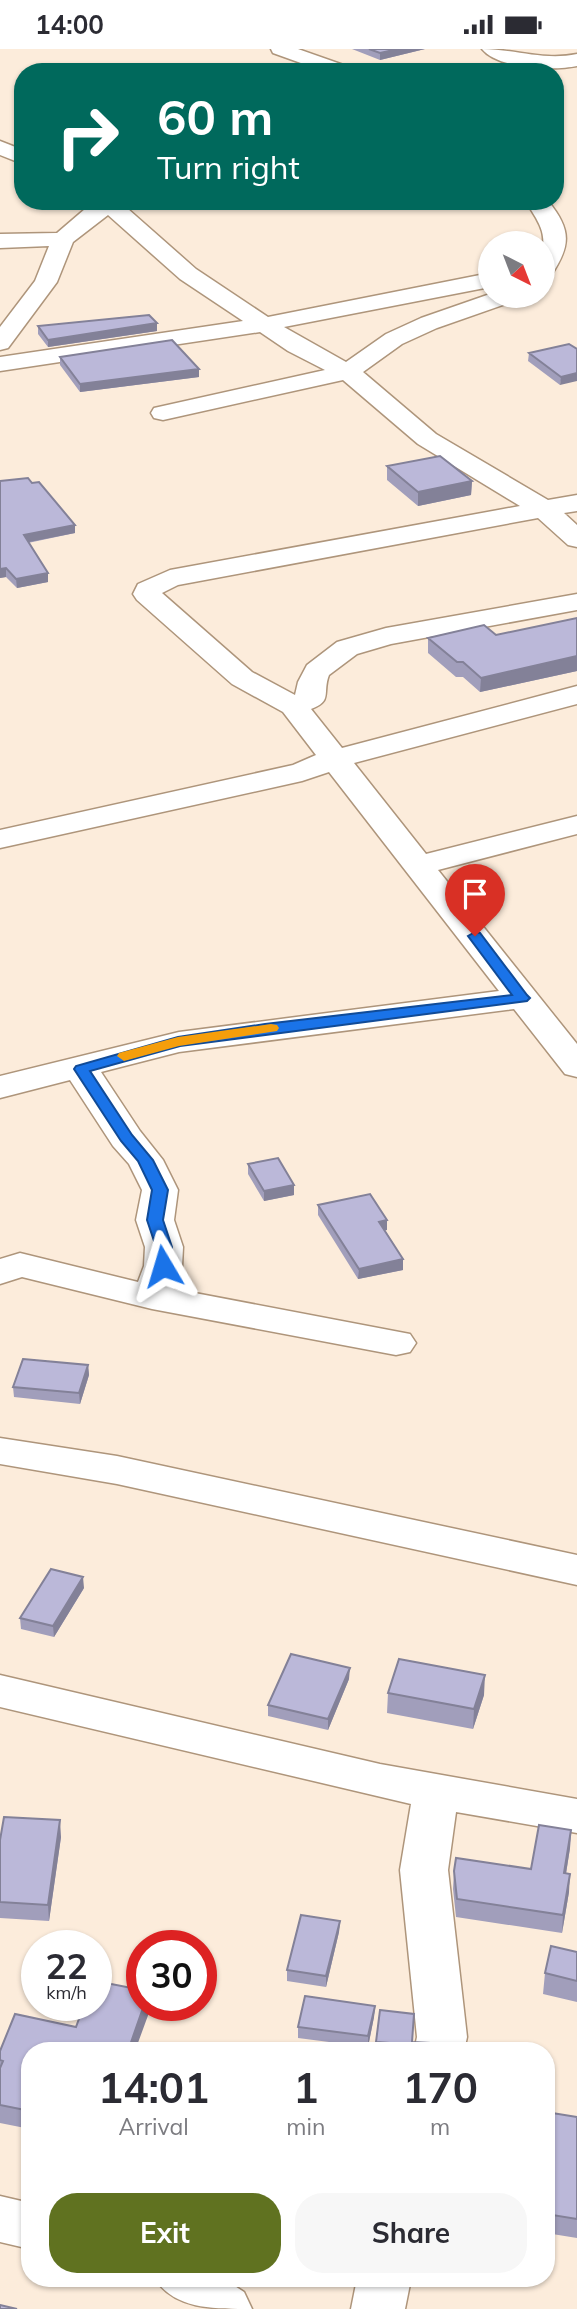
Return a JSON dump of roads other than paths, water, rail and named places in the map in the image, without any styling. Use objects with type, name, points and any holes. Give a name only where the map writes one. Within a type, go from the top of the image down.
[{"type":"street","points":[[491,49],[518,60],[535,63]]},
{"type":"street","points":[[292,50],[323,63]]},
{"type":"street","points":[[550,63],[577,60]]},
{"type":"street","points":[[0,343],[46,282],[63,239],[93,214],[114,210],[188,274],[296,346],[348,372],[427,439],[544,509],[577,539]]},
{"type":"street","points":[[544,210],[553,220],[558,239],[555,245]]},
{"type":"street","points":[[0,241],[63,239]]},
{"type":"street","points":[[0,364],[261,324],[478,282]]},
{"type":"street","points":[[163,413],[348,372],[394,339],[429,323],[478,306]]},
{"type":"street","points":[[577,503],[170,578],[148,590],[147,594],[242,678],[293,706],[577,1067]]},
{"type":"street","points":[[293,706],[311,699],[312,682],[317,671],[347,648],[386,636],[577,602]]},
{"type":"street","points":[[0,839],[302,772],[334,759],[577,695]]},
{"type":"street","points":[[419,865],[577,825]]},
{"type":"street","points":[[5,1079],[81,1069],[178,1042],[522,998]]},
{"type":"street","points":[[81,1069],[126,1138],[145,1160],[160,1190],[155,1220],[164,1247],[163,1266],[152,1297]]},
{"type":"street","points":[[0,1272],[20,1265],[152,1297],[396,1343]]},
{"type":"street","points":[[0,1451],[117,1470],[577,1570]]},
{"type":"street","points":[[0,1691],[380,1781],[577,1816]]},
{"type":"street","points":[[436,1792],[424,1870],[441,2042]]},
{"type":"street","points":[[0,2220],[21,2224]]},
{"type":"street","points":[[193,2287],[225,2309]]},
{"type":"street","points":[[378,2309],[382,2287]]}]
